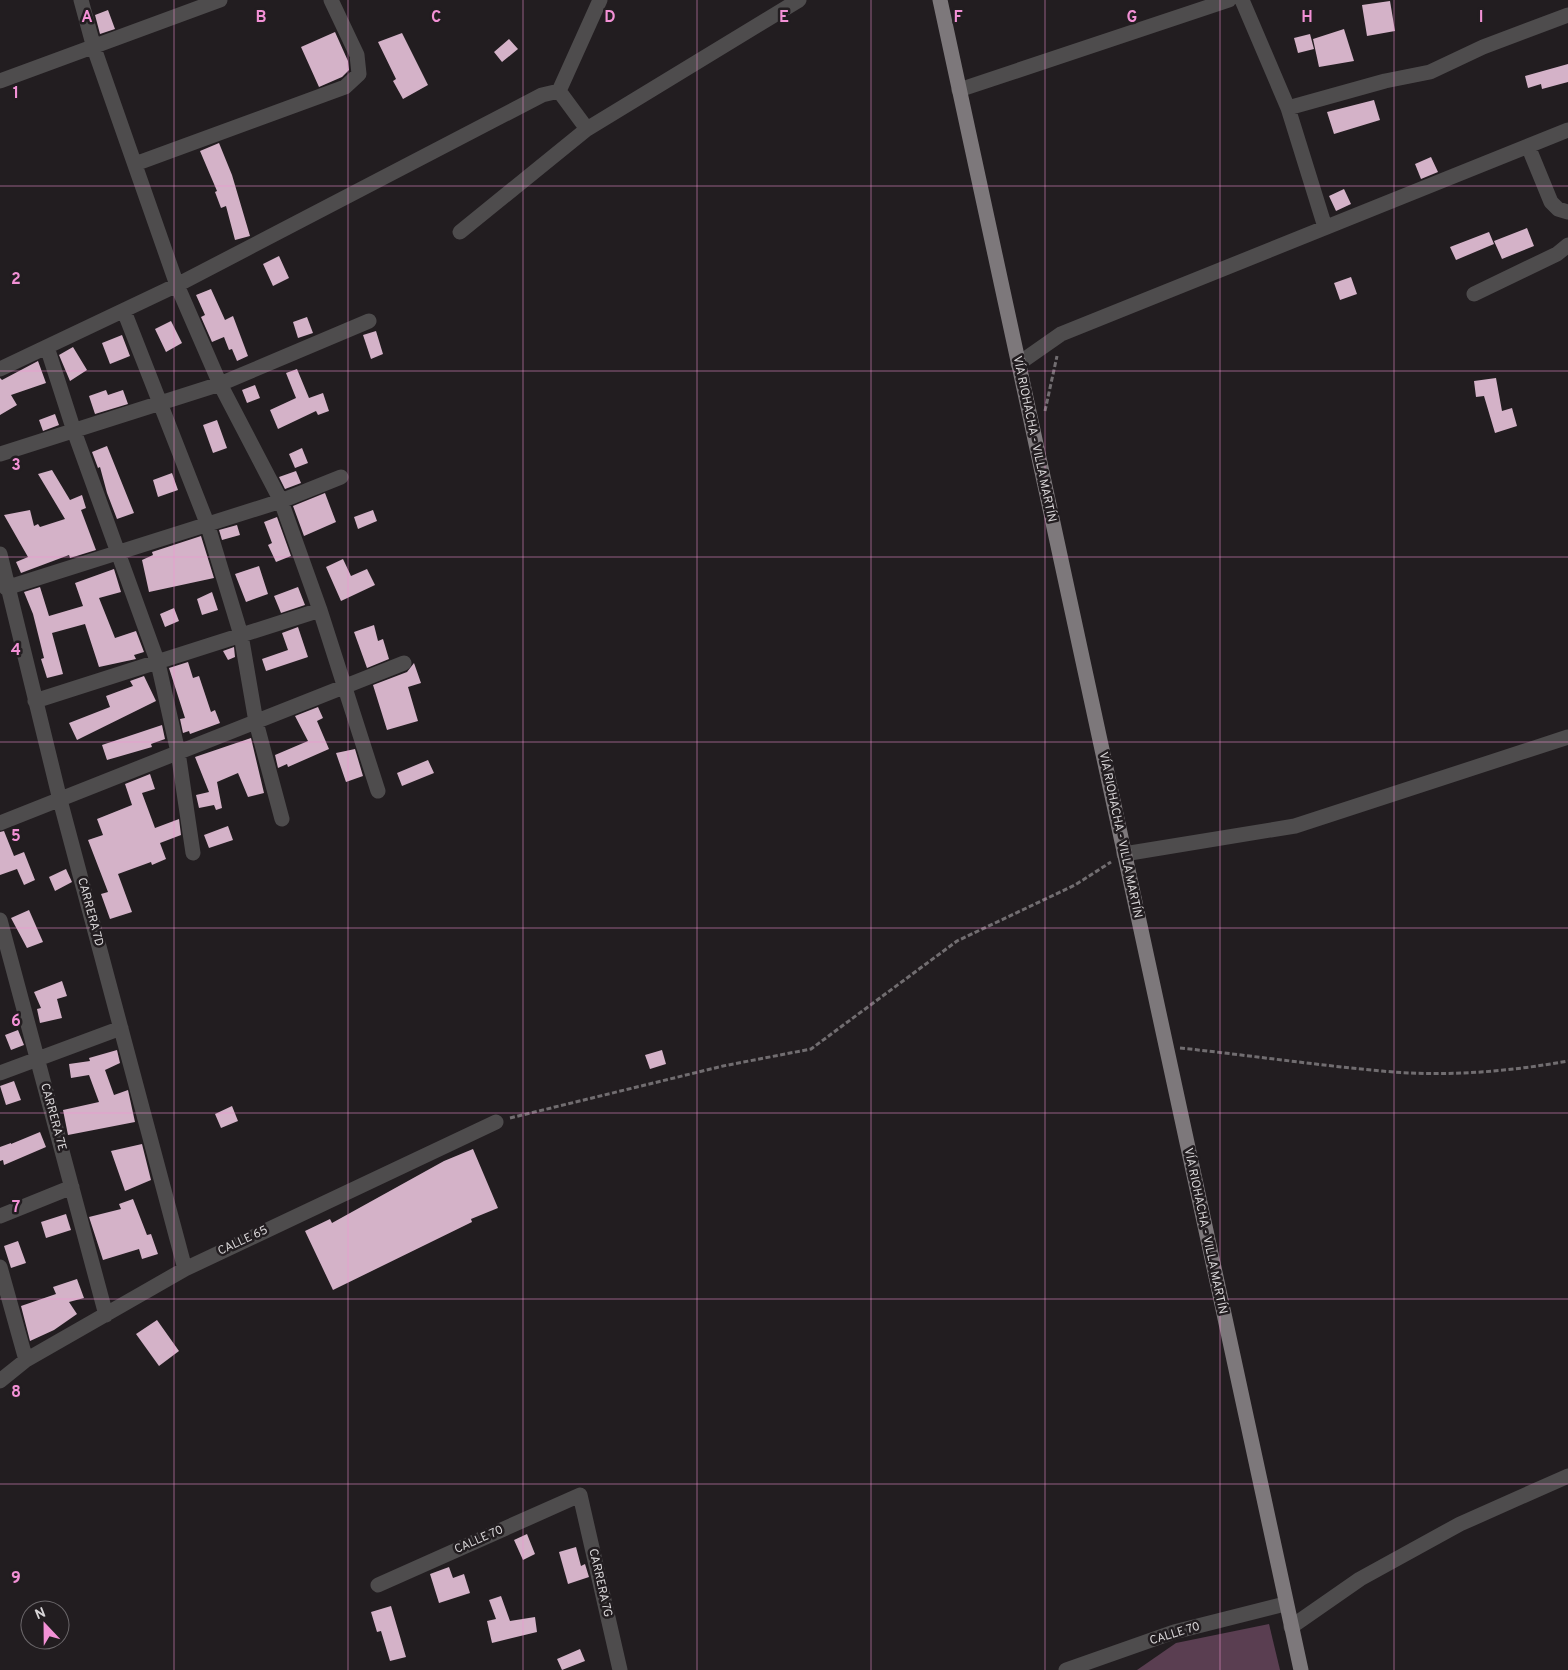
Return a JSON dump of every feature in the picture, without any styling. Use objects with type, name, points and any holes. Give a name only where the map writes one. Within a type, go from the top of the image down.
[{"type":"main road","name":"VÍA RIOHACHA - VILLA MARTÍN","points":[[940,0],[1300,1670]]},
{"type":"street","points":[[81,0],[94,48],[177,286],[220,384],[281,501],[320,610],[378,791]]},
{"type":"street","points":[[0,81],[94,48],[220,0]]},
{"type":"street","points":[[135,164],[344,87],[359,74],[357,55],[330,0]]},
{"type":"street","points":[[559,91],[600,0]]},
{"type":"street","points":[[460,232],[587,129],[800,0]]},
{"type":"street","points":[[959,90],[1229,0]]},
{"type":"street","points":[[1242,0],[1288,108],[1325,227]]},
{"type":"street","points":[[1288,108],[1385,81],[1430,72],[1483,47],[1568,15]]},
{"type":"street","points":[[559,91],[587,129]]},
{"type":"street","points":[[0,369],[177,286],[542,95],[559,91]]},
{"type":"street","points":[[1018,364],[1061,334],[1568,130]]},
{"type":"street","points":[[1528,146],[1551,202],[1558,208],[1568,212]]},
{"type":"street","points":[[1474,294],[1557,254],[1568,245]]},
{"type":"street","points":[[124,311],[206,523],[241,635],[256,722],[282,819]]},
{"type":"street","points":[[0,454],[220,384],[369,321]]},
{"type":"street","points":[[46,348],[158,663],[178,752],[193,854]]},
{"type":"street","points":[[6,588],[117,551],[281,501],[341,477]]},
{"type":"street","name":"CARRERA 7D","points":[[0,554],[6,588],[60,800],[185,1269]]},
{"type":"street","points":[[35,701],[320,610]]},
{"type":"street","points":[[0,823],[404,663]]},
{"type":"street","points":[[1124,854],[1295,826],[1568,737]]},
{"type":"street","name":"CARRERA 7E","points":[[0,920],[106,1315]]},
{"type":"street","points":[[0,1073],[121,1028]]},
{"type":"street","name":"CALLE 65","points":[[0,1381],[26,1360],[185,1269],[496,1122]]},
{"type":"street","points":[[0,1216],[72,1187]]},
{"type":"street","points":[[0,1267],[26,1360]]},
{"type":"street","points":[[1291,1627],[1360,1579],[1452,1528],[1568,1476]]},
{"type":"street","name":"CALLE 70","points":[[378,1585],[580,1495]]},
{"type":"street","name":"CARRERA 7G","points":[[580,1495],[620,1670]]},
{"type":"street","name":"CALLE 70","points":[[1066,1670],[1174,1632],[1285,1604]]},
{"type":"path","points":[[1045,412],[1061,334]]},
{"type":"path","points":[[496,1122],[723,1066],[811,1049],[957,941],[1075,885],[1124,854]]},
{"type":"path","points":[[1165,1046],[1382,1072],[1439,1073],[1519,1070],[1568,1061]]},
{"type":"shaded area","points":[[1269,1624],[1280,1670],[1137,1670],[1176,1643]]},
{"type":"building","points":[[1390,1],[1395,31],[1367,36],[1362,5]]},
{"type":"building","points":[[108,10],[115,29],[100,34],[95,15]]},
{"type":"building","points":[[1344,29],[1354,61],[1319,67],[1313,39]]},
{"type":"building","points":[[335,32],[348,61],[349,70],[342,77],[319,87],[301,47]]},
{"type":"building","points":[[402,33],[428,85],[403,99],[393,81],[396,79],[378,42]]},
{"type":"building","points":[[1310,34],[1314,49],[1298,53],[1294,38]]},
{"type":"building","points":[[509,39],[518,49],[502,62],[494,52]]},
{"type":"building","points":[[1568,64],[1568,82],[1542,89],[1541,84],[1528,88],[1525,76]]},
{"type":"building","points":[[1374,100],[1380,120],[1334,134],[1327,112]]},
{"type":"building","points":[[219,143],[232,175],[250,236],[235,240],[226,206],[221,208],[215,192],[217,191],[200,151]]},
{"type":"building","points":[[1431,157],[1438,172],[1421,179],[1415,164]]},
{"type":"building","points":[[1344,189],[1351,204],[1336,211],[1329,196]]},
{"type":"building","points":[[1527,228],[1534,246],[1502,259],[1494,241]]},
{"type":"building","points":[[1489,232],[1494,244],[1456,260],[1450,247]]},
{"type":"building","points":[[279,256],[289,278],[273,286],[263,264]]},
{"type":"building","points":[[1351,277],[1357,294],[1340,300],[1334,283]]},
{"type":"building","points":[[211,289],[225,320],[233,316],[248,356],[237,361],[232,349],[229,350],[224,337],[212,342],[201,317],[205,315],[196,295]]},
{"type":"building","points":[[307,317],[313,333],[298,338],[293,322]]},
{"type":"building","points":[[171,321],[182,343],[166,352],[155,329]]},
{"type":"building","points":[[376,331],[383,354],[371,359],[363,335]]},
{"type":"building","points":[[122,335],[130,356],[110,364],[102,343]]},
{"type":"building","points":[[73,347],[87,370],[70,381],[59,355]]},
{"type":"building","points":[[38,361],[46,383],[11,395],[17,405],[0,415],[0,378],[2,380]]},
{"type":"building","points":[[297,369],[309,398],[323,393],[329,411],[318,415],[316,411],[278,429],[270,410],[296,398],[286,373]]},
{"type":"building","points":[[1496,378],[1502,411],[1512,408],[1517,426],[1495,433],[1484,396],[1476,397],[1474,381]]},
{"type":"building","points":[[255,385],[260,398],[247,403],[242,390]]},
{"type":"building","points":[[106,390],[108,395],[123,390],[128,404],[95,414],[89,396]]},
{"type":"building","points":[[55,414],[59,425],[43,431],[39,420]]},
{"type":"building","points":[[217,420],[227,448],[213,453],[203,425]]},
{"type":"building","points":[[107,446],[134,513],[117,519],[100,467],[98,468],[92,452]]},
{"type":"building","points":[[302,448],[308,463],[295,468],[289,454]]},
{"type":"building","points":[[52,470],[70,500],[82,495],[86,508],[81,510],[96,550],[70,558],[69,555],[21,573],[16,562],[28,557],[4,515],[30,510],[34,526],[38,524],[40,527],[65,519],[38,474]]},
{"type":"building","points":[[296,471],[301,483],[285,489],[279,477]]},
{"type":"building","points":[[172,473],[178,490],[158,497],[153,480]]},
{"type":"building","points":[[325,493],[336,522],[304,536],[293,506]]},
{"type":"building","points":[[373,510],[377,521],[358,529],[354,517]]},
{"type":"building","points":[[277,517],[291,556],[276,562],[268,545],[272,543],[264,522]]},
{"type":"building","points":[[237,525],[240,535],[222,540],[219,530]]},
{"type":"building","points":[[201,536],[214,578],[149,592],[142,560],[153,555],[152,552]]},
{"type":"building","points":[[343,559],[351,576],[367,569],[375,585],[341,601],[326,567]]},
{"type":"building","points":[[259,566],[268,594],[246,602],[235,574]]},
{"type":"building","points":[[114,569],[121,592],[99,598],[115,638],[136,631],[144,652],[134,655],[136,659],[99,667],[85,624],[52,633],[63,674],[47,678],[41,659],[44,658],[33,614],[24,592],[40,587],[49,616],[83,606],[75,583]]},
{"type":"building","points":[[298,587],[305,605],[281,613],[274,596]]},
{"type":"building","points":[[212,592],[218,610],[202,615],[197,599]]},
{"type":"building","points":[[174,608],[179,621],[165,627],[160,614]]},
{"type":"building","points":[[374,625],[378,641],[383,639],[389,659],[367,668],[354,632]]},
{"type":"building","points":[[298,627],[308,657],[266,671],[262,659],[288,650],[282,633]]},
{"type":"building","points":[[234,647],[235,657],[228,660],[223,651]]},
{"type":"building","points":[[188,662],[193,678],[199,676],[211,712],[215,710],[220,723],[190,734],[189,731],[183,733],[180,719],[185,718],[169,668]]},
{"type":"building","points":[[414,663],[421,683],[408,687],[418,721],[387,730],[373,685],[407,672]]},
{"type":"building","points":[[144,676],[156,701],[77,740],[69,723],[110,707],[106,696],[133,686],[130,681]]},
{"type":"building","points":[[318,707],[323,718],[317,721],[329,749],[288,767],[287,764],[278,768],[275,755],[308,741],[295,716]]},
{"type":"building","points":[[162,725],[165,739],[151,744],[152,747],[107,760],[102,745]]},
{"type":"building","points":[[251,738],[264,793],[248,797],[238,773],[217,782],[222,808],[216,810],[214,805],[199,808],[196,795],[209,792],[195,757]]},
{"type":"building","points":[[355,749],[363,776],[346,782],[336,753]]},
{"type":"building","points":[[428,760],[434,773],[402,786],[397,773]]},
{"type":"building","points":[[150,774],[155,789],[142,793],[155,828],[179,819],[181,835],[160,843],[166,859],[152,865],[151,862],[118,874],[132,912],[110,919],[101,894],[108,892],[88,840],[103,835],[97,819],[132,805],[125,784]]},
{"type":"building","points":[[228,826],[233,840],[209,848],[204,835]]},
{"type":"building","points":[[4,831],[14,856],[24,852],[35,880],[24,885],[17,869],[0,875],[0,832]]},
{"type":"building","points":[[66,869],[72,882],[55,891],[49,877]]},
{"type":"building","points":[[29,910],[43,942],[27,948],[11,918]]},
{"type":"building","points":[[62,981],[67,996],[57,999],[62,1018],[40,1023],[37,1009],[41,1008],[34,992]]},
{"type":"building","points":[[18,1030],[24,1045],[11,1050],[5,1035]]},
{"type":"building","points":[[117,1050],[120,1063],[105,1070],[114,1095],[128,1090],[135,1122],[68,1135],[63,1110],[99,1102],[89,1075],[71,1078],[69,1064],[90,1061],[89,1058]]},
{"type":"building","points":[[662,1050],[666,1064],[650,1069],[645,1055]]},
{"type":"building","points":[[14,1081],[21,1100],[6,1105],[0,1086]]},
{"type":"building","points":[[232,1106],[238,1121],[221,1128],[215,1114]]},
{"type":"building","points":[[40,1132],[46,1147],[4,1165],[3,1160],[0,1161],[0,1147]]},
{"type":"building","points":[[142,1144],[151,1180],[125,1191],[111,1151]]},
{"type":"building","points":[[473,1149],[498,1208],[471,1219],[472,1222],[333,1290],[305,1231],[330,1219],[332,1223],[444,1161]]},
{"type":"building","points":[[133,1199],[147,1235],[151,1234],[158,1254],[142,1259],[139,1249],[103,1260],[89,1217],[121,1209],[119,1204]]},
{"type":"building","points":[[66,1214],[71,1230],[46,1238],[41,1222]]},
{"type":"building","points":[[18,1241],[26,1263],[11,1268],[4,1246]]},
{"type":"building","points":[[77,1279],[84,1298],[69,1302],[77,1314],[54,1330],[30,1341],[21,1306],[56,1294],[53,1287]]},
{"type":"building","points":[[157,1320],[179,1351],[159,1366],[136,1334]]},
{"type":"building","points":[[527,1534],[535,1554],[523,1560],[514,1540]]},
{"type":"building","points":[[576,1547],[581,1566],[585,1564],[589,1577],[568,1584],[559,1552]]},
{"type":"building","points":[[449,1567],[453,1578],[464,1574],[470,1593],[439,1603],[430,1574]]},
{"type":"building","points":[[501,1596],[510,1621],[535,1617],[537,1632],[492,1643],[487,1621],[496,1619],[489,1600]]},
{"type":"building","points":[[391,1606],[406,1657],[390,1661],[381,1631],[377,1632],[371,1612]]},
{"type":"building","points":[[580,1649],[585,1661],[562,1670],[557,1659]]}]
